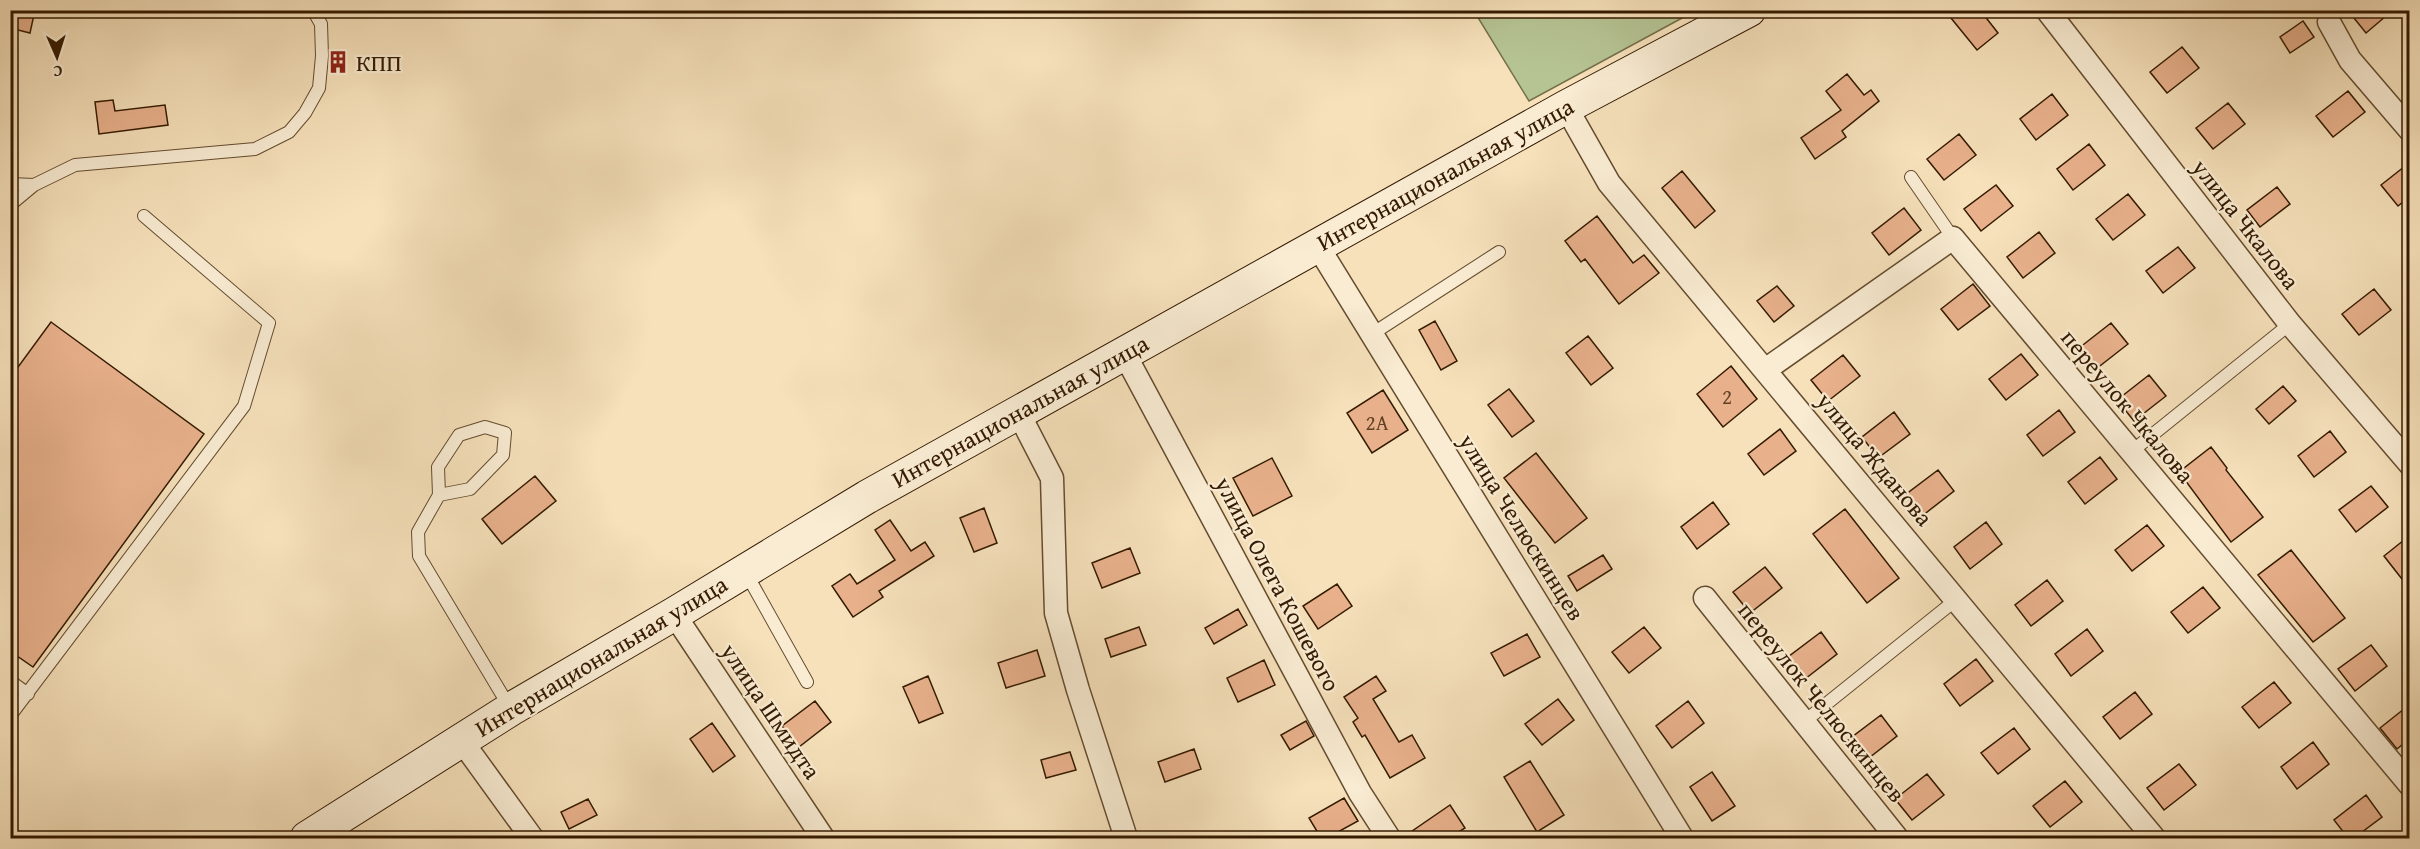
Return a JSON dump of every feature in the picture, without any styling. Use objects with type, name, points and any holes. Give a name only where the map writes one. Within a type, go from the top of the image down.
[{"type":"street","name":"Интернациональная улица","points":[[307,838],[510,709],[674,614],[867,496],[1566,106],[1749,10]]},
{"type":"street","name":"улица Чкалова","points":[[2048,10],[2290,324],[2409,464]]},
{"type":"street","points":[[2329,22],[2350,60],[2409,130]]},
{"type":"street","name":"улица Жданова","points":[[1566,106],[1609,183],[2154,838]]},
{"type":"street","points":[[1765,370],[1953,238]]},
{"type":"street","name":"переулок Чкалова","points":[[1953,238],[2409,785]]},
{"type":"street","name":"улица Челюскинцев","points":[[1317,244],[1682,838]]},
{"type":"street","name":"улица Олега Кошевого","points":[[1124,353],[1354,782],[1389,838]]},
{"type":"street","points":[[1018,412],[1052,478],[1056,613],[1078,690],[1126,838]]},
{"type":"street","name":"переулок Челюскинцев","points":[[1705,598],[1897,838]]},
{"type":"street","name":"улица Шмидта","points":[[674,614],[824,838]]},
{"type":"street","points":[[461,740],[532,838]]},
{"type":"lane","points":[[10,205],[34,185],[75,165],[255,149],[289,132],[319,88],[322,56],[321,24],[313,10]]},
{"type":"lane","points":[[1911,177],[1953,238]]},
{"type":"lane","points":[[10,184],[34,185]]},
{"type":"lane","points":[[10,716],[244,406],[269,323],[144,216]]},
{"type":"lane","points":[[1372,334],[1499,252]]},
{"type":"lane","points":[[2131,452],[2290,324]]},
{"type":"lane","points":[[439,495],[470,489],[503,456],[506,433],[485,427],[459,435],[438,467],[439,495],[418,532],[419,556],[510,709]]},
{"type":"lane","points":[[745,571],[807,682]]},
{"type":"lane","points":[[1805,721],[1957,599]]},
{"type":"lane","points":[[10,681],[28,694]]},
{"type":"green space","points":[[1474,11],[1695,11],[1529,101]]},
{"type":"building","points":[[10,10],[35,10],[30,33],[10,28]]},
{"type":"building","points":[[1961,10],[1980,10],[1998,33],[1977,50],[1951,18]]},
{"type":"building","points":[[2363,10],[2393,10],[2366,33],[2354,18]]},
{"type":"building","points":[[2303,21],[2314,37],[2290,53],[2280,37]]},
{"type":"building","points":[[2182,47],[2199,68],[2167,93],[2150,72]]},
{"type":"building","points":[[1847,74],[1864,95],[1871,90],[1879,101],[1842,131],[1846,137],[1815,159],[1801,138],[1841,110],[1826,91]]},
{"type":"building","points":[[2348,91],[2365,112],[2333,137],[2316,116]]},
{"type":"building","points":[[2052,94],[2068,115],[2036,140],[2020,119]]},
{"type":"building","points":[[113,100],[115,111],[165,105],[168,125],[99,134],[95,102]]},
{"type":"building","points":[[2228,103],[2245,124],[2213,149],[2196,128]]},
{"type":"building","points":[[1959,134],[1976,155],[1944,180],[1927,159]]},
{"type":"building","points":[[2089,144],[2105,165],[2073,190],[2057,169]]},
{"type":"building","points":[[2409,163],[2409,197],[2398,206],[2381,185]]},
{"type":"building","points":[[1682,171],[1715,211],[1695,228],[1662,188]]},
{"type":"building","points":[[1996,185],[2013,206],[1981,231],[1964,209]]},
{"type":"building","points":[[2277,187],[2290,204],[2260,227],[2247,210]]},
{"type":"building","points":[[2128,194],[2145,215],[2113,240],[2096,219]]},
{"type":"building","points":[[1904,208],[1921,230],[1889,255],[1872,233]]},
{"type":"building","points":[[1597,216],[1633,263],[1644,255],[1659,273],[1619,304],[1585,259],[1581,262],[1565,241]]},
{"type":"building","points":[[2039,232],[2055,253],[2023,278],[2007,257]]},
{"type":"building","points":[[2178,247],[2195,268],[2163,293],[2146,271]]},
{"type":"building","points":[[1973,284],[1990,306],[1958,330],[1941,309]]},
{"type":"building","points":[[1777,286],[1794,306],[1774,322],[1757,301]]},
{"type":"building","points":[[2374,289],[2391,310],[2359,335],[2342,314]]},
{"type":"building","points":[[1435,321],[1457,361],[1441,370],[1419,330]]},
{"type":"building","points":[[51,322],[204,434],[33,667],[10,651],[10,378]]},
{"type":"building","points":[[2111,323],[2128,344],[2096,369],[2079,348]]},
{"type":"building","points":[[1588,336],[1613,368],[1591,385],[1566,353]]},
{"type":"building","points":[[2021,354],[2038,375],[2006,400],[1989,379]]},
{"type":"building","points":[[1843,355],[1860,376],[1828,401],[1811,380]]},
{"type":"building","points":[[1731,366],[1757,399],[1723,427],[1697,394]]},
{"type":"building","points":[[2149,375],[2166,396],[2134,421],[2117,400]]},
{"type":"building","points":[[2283,386],[2296,401],[2269,424],[2256,409]]},
{"type":"building","points":[[1509,389],[1534,421],[1512,437],[1488,405]]},
{"type":"building","points":[[1383,390],[1408,430],[1372,453],[1347,413]]},
{"type":"building","points":[[2059,410],[2075,432],[2043,456],[2027,435]]},
{"type":"building","points":[[1894,412],[1910,434],[1878,458],[1862,437]]},
{"type":"building","points":[[1780,429],[1796,451],[1764,475],[1748,454]]},
{"type":"building","points":[[2330,431],[2346,452],[2314,477],[2298,456]]},
{"type":"building","points":[[2211,447],[2263,517],[2231,542],[2179,472]]},
{"type":"building","points":[[1536,453],[1587,518],[1555,543],[1504,478]]},
{"type":"building","points":[[2100,457],[2117,479],[2085,504],[2068,482]]},
{"type":"building","points":[[1272,458],[1292,496],[1253,516],[1233,478]]},
{"type":"building","points":[[1938,470],[1954,491],[1922,516],[1905,495]]},
{"type":"building","points":[[535,476],[556,501],[502,544],[482,519]]},
{"type":"building","points":[[2371,486],[2388,507],[2356,532],[2339,510]]},
{"type":"building","points":[[1713,502],[1729,524],[1697,549],[1681,527]]},
{"type":"building","points":[[984,508],[997,543],[974,552],[960,518]]},
{"type":"building","points":[[1845,509],[1899,578],[1867,603],[1813,534]]},
{"type":"building","points":[[890,520],[911,551],[925,542],[934,556],[879,591],[883,597],[853,617],[832,586],[850,574],[857,584],[895,560],[875,530]]},
{"type":"building","points":[[1986,522],[2002,544],[1970,569],[1954,547]]},
{"type":"building","points":[[2147,525],[2164,546],[2132,571],[2115,550]]},
{"type":"building","points":[[2409,536],[2409,588],[2384,556]]},
{"type":"building","points":[[1130,548],[1140,573],[1102,588],[1092,563]]},
{"type":"building","points":[[2291,550],[2345,618],[2313,642],[2258,575]]},
{"type":"building","points":[[1603,555],[1612,569],[1577,591],[1568,576]]},
{"type":"building","points":[[1765,567],[1782,588],[1750,613],[1733,592]]},
{"type":"building","points":[[2047,580],[2063,601],[2031,626],[2015,605]]},
{"type":"building","points":[[1337,584],[1352,606],[1318,629],[1303,606]]},
{"type":"building","points":[[2203,587],[2220,608],[2188,633],[2171,612]]},
{"type":"building","points":[[1238,609],[1247,625],[1214,644],[1205,628]]},
{"type":"building","points":[[1139,627],[1146,645],[1111,657],[1105,639]]},
{"type":"building","points":[[1644,627],[1661,648],[1629,673],[1612,652]]},
{"type":"building","points":[[2087,629],[2103,651],[2071,676],[2055,654]]},
{"type":"building","points":[[1821,632],[1837,654],[1805,679],[1788,657]]},
{"type":"building","points":[[1527,634],[1540,657],[1504,676],[1491,653]]},
{"type":"building","points":[[2371,645],[2387,666],[2355,691],[2338,669]]},
{"type":"building","points":[[1037,650],[1045,676],[1006,688],[998,663]]},
{"type":"building","points":[[1976,659],[1993,681],[1960,706],[1944,684]]},
{"type":"building","points":[[1264,660],[1275,685],[1238,702],[1227,678]]},
{"type":"building","points":[[928,676],[943,713],[919,723],[903,687]]},
{"type":"building","points":[[1376,676],[1386,691],[1373,699],[1399,742],[1412,735],[1425,758],[1390,778],[1365,735],[1362,737],[1353,722],[1358,718],[1344,697]]},
{"type":"building","points":[[2274,682],[2291,703],[2259,728],[2242,707]]},
{"type":"building","points":[[2135,692],[2152,714],[2120,739],[2103,717]]},
{"type":"building","points":[[1558,699],[1574,720],[1542,745],[1525,724]]},
{"type":"building","points":[[815,701],[831,722],[799,747],[782,726]]},
{"type":"building","points":[[1688,701],[1704,723],[1672,748],[1656,726]]},
{"type":"building","points":[[2409,705],[2409,739],[2397,749],[2380,728]]},
{"type":"building","points":[[1881,715],[1897,736],[1865,761],[1848,740]]},
{"type":"building","points":[[1306,721],[1314,736],[1290,750],[1281,735]]},
{"type":"building","points":[[712,723],[735,756],[713,772],[690,739]]},
{"type":"building","points":[[2014,728],[2030,749],[1998,774],[1981,753]]},
{"type":"building","points":[[2313,742],[2329,764],[2297,789],[2281,767]]},
{"type":"building","points":[[1194,749],[1201,769],[1165,782],[1158,762]]},
{"type":"building","points":[[1070,752],[1076,770],[1046,778],[1041,760]]},
{"type":"building","points":[[1530,761],[1564,815],[1537,832],[1504,777]]},
{"type":"building","points":[[2179,764],[2196,785],[2164,810],[2147,788]]},
{"type":"building","points":[[1712,772],[1735,806],[1712,821],[1690,787]]},
{"type":"building","points":[[1927,774],[1944,795],[1912,820],[1895,799]]},
{"type":"building","points":[[2065,781],[2082,802],[2050,827],[2033,806]]},
{"type":"building","points":[[2366,795],[2382,817],[2354,838],[2348,838],[2334,820]]},
{"type":"building","points":[[1344,798],[1358,821],[1327,838],[1321,838],[1309,818]]},
{"type":"building","points":[[588,799],[597,815],[569,829],[561,812]]},
{"type":"building","points":[[1450,805],[1465,828],[1449,838],[1402,838]]},
{"type":"place","name":"КПП","points":[[338,62]]}]
